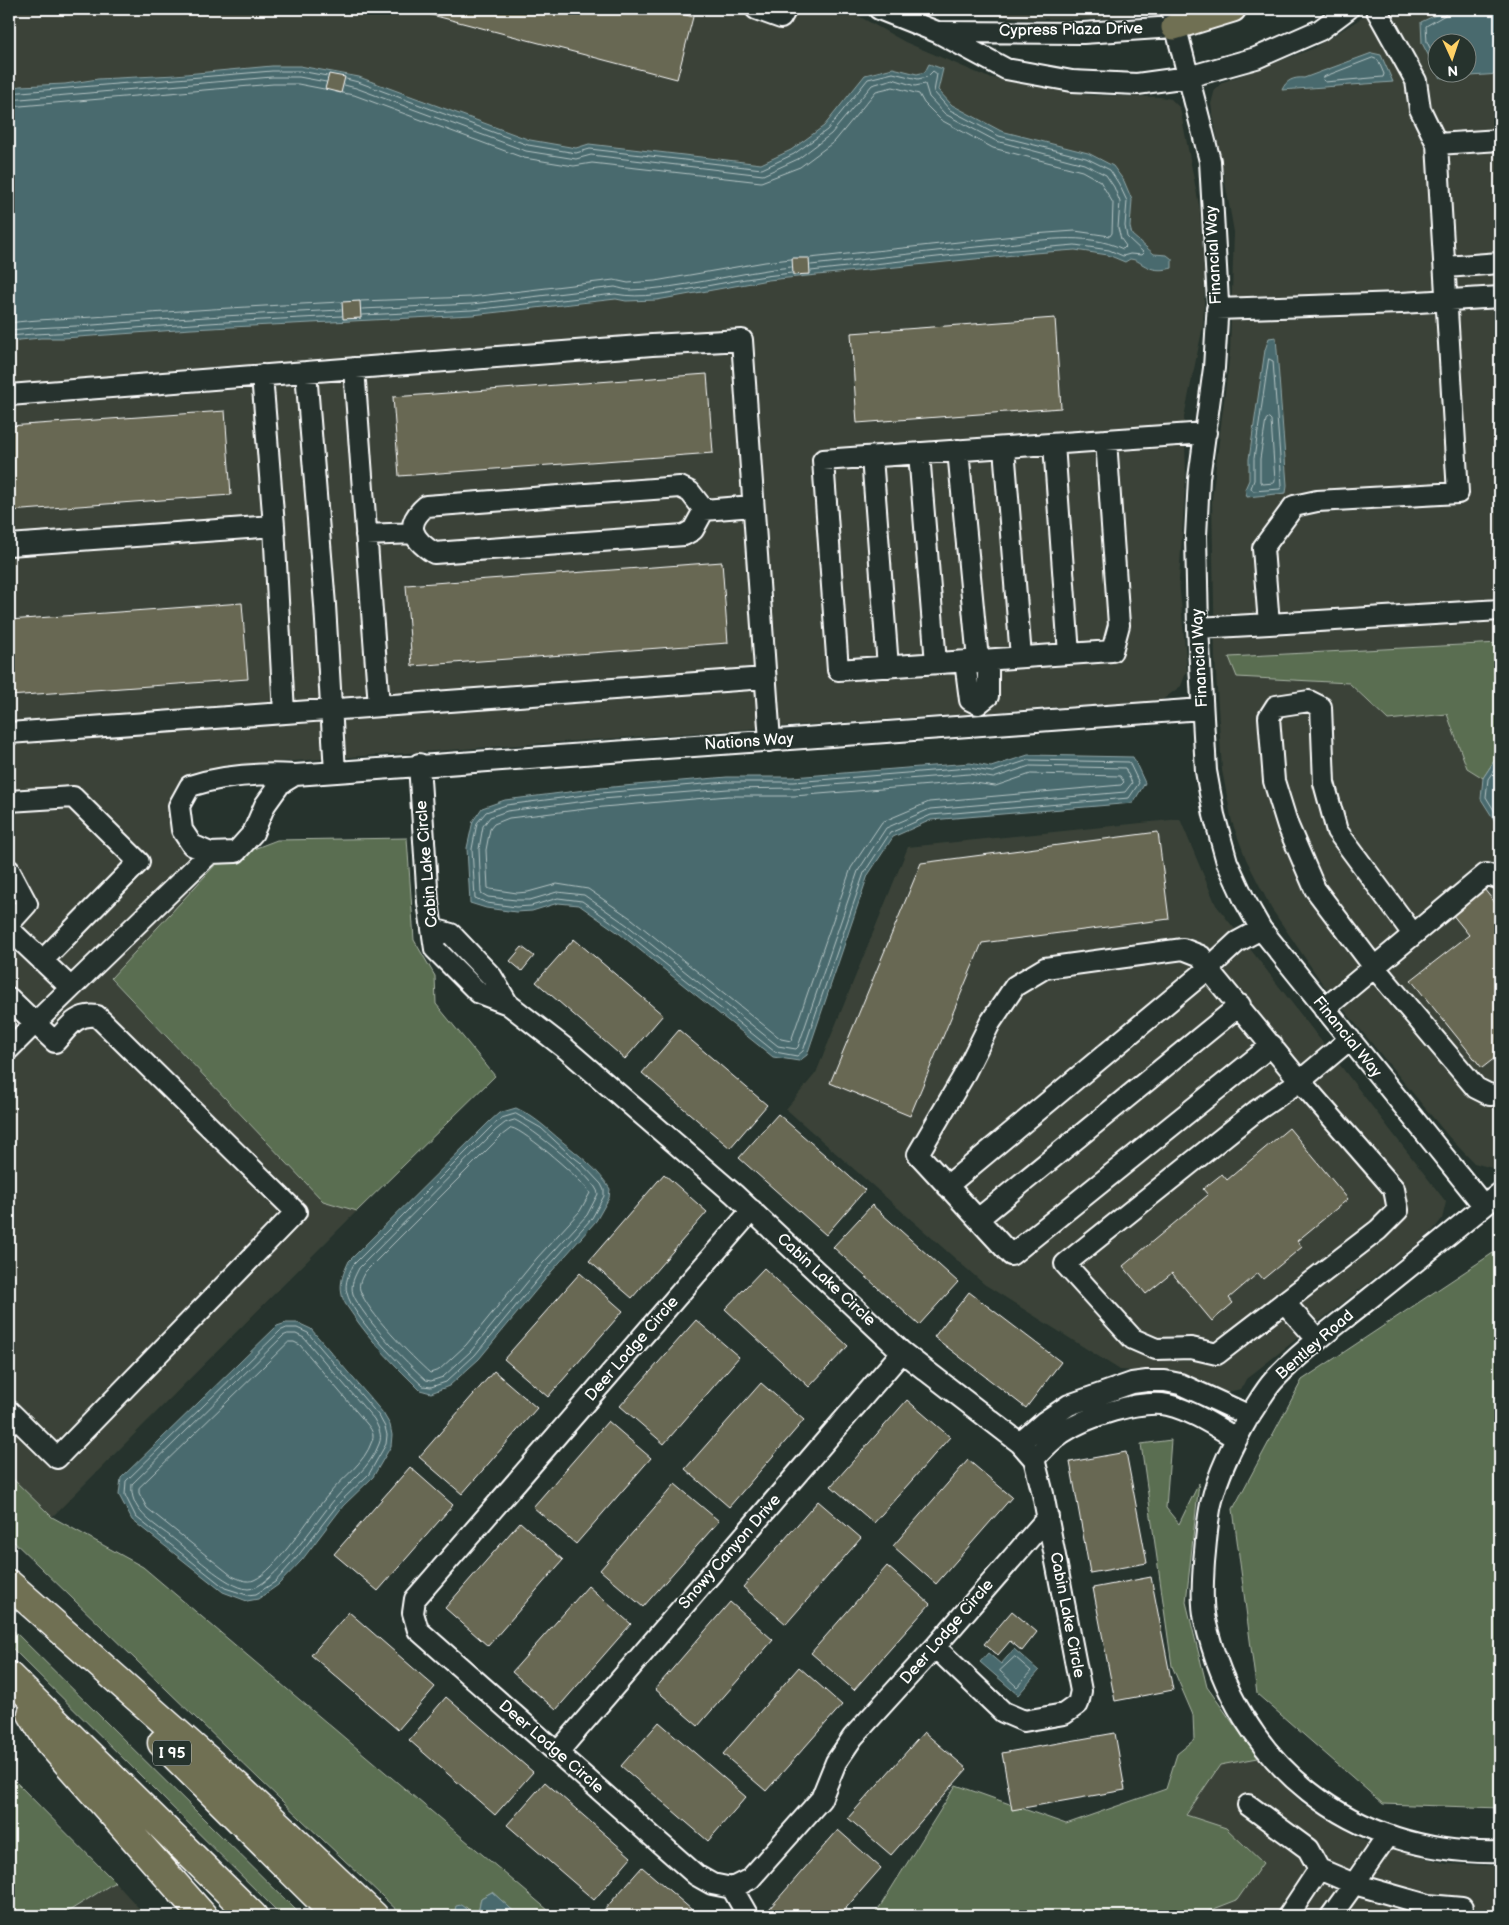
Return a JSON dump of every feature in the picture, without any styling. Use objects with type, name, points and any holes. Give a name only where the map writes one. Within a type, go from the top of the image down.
[{"type":"highway","points":[[9,1584],[236,1786],[374,1916]]},
{"type":"highway","name":"I 95","points":[[9,1588],[337,1916]]},
{"type":"highway","points":[[9,1677],[49,1742],[203,1916]]},
{"type":"highway","points":[[9,1677],[253,1916]]},
{"type":"main road","name":"Cypress Plaza Drive","points":[[1172,18],[1233,9]]},
{"type":"street","points":[[756,9],[781,18],[786,9]]},
{"type":"street","name":"Cypress Plaza Drive","points":[[879,9],[937,32],[1006,69],[1072,81],[1137,84],[1188,77],[1256,58],[1320,30],[1348,9]]},
{"type":"street","points":[[1269,624],[1263,548],[1294,506],[1317,501],[1458,493],[1438,144],[1420,109],[1416,81],[1376,9]]},
{"type":"street","name":"Cypress Plaza Drive","points":[[937,32],[1083,33],[1172,18]]},
{"type":"street","name":"Financial Way","points":[[1172,18],[1210,161],[1217,309],[1214,368],[1199,478],[1196,536],[1202,709],[1206,771],[1214,815],[1227,862],[1260,929],[1484,1206]]},
{"type":"street","points":[[1438,144],[1500,140]]},
{"type":"street","points":[[1446,267],[1500,263]]},
{"type":"street","points":[[1217,309],[1500,297]]},
{"type":"street","points":[[9,395],[742,340],[770,741]]},
{"type":"street","points":[[354,368],[379,706]]},
{"type":"street","points":[[306,372],[325,605],[335,772]]},
{"type":"street","points":[[262,375],[274,526],[284,713]]},
{"type":"street","points":[[1106,440],[1119,625],[1112,652],[838,670],[823,460],[1004,448],[1106,440],[1206,433]]},
{"type":"street","points":[[1054,444],[1069,654]]},
{"type":"street","points":[[1004,448],[1022,657]]},
{"type":"street","points":[[958,450],[978,660]]},
{"type":"street","points":[[919,453],[936,663]]},
{"type":"street","points":[[872,457],[888,667]]},
{"type":"street","points":[[680,487],[690,492],[704,510],[693,530],[684,535],[434,553],[414,537],[413,525],[417,514],[426,506],[680,487]]},
{"type":"street","points":[[704,510],[753,506]]},
{"type":"street","points":[[9,545],[274,526]]},
{"type":"street","points":[[366,535],[414,533]]},
{"type":"street","points":[[1198,628],[1500,610]]},
{"type":"street","points":[[978,660],[966,670],[970,700],[978,704],[980,725]]},
{"type":"street","points":[[9,734],[765,678]]},
{"type":"street","points":[[1413,934],[1337,830],[1324,782],[1321,706],[1309,701],[1276,706],[1270,717],[1274,781],[1288,826],[1315,889],[1374,967],[1476,1088],[1490,1095],[1500,1094]]},
{"type":"street","name":"Nations Way","points":[[210,853],[192,845],[182,830],[179,806],[190,786],[213,778],[265,773],[295,775],[419,764],[770,741],[1202,709]]},
{"type":"street","name":"Cabin Lake Circle","points":[[419,764],[428,902],[435,949],[479,993],[508,1004],[566,1049],[752,1210],[902,1352],[1020,1443],[1034,1459],[1048,1517],[1081,1691],[1078,1704],[1064,1714],[1024,1720],[1003,1712],[935,1647]]},
{"type":"street","points":[[9,1049],[210,853],[236,852],[253,833],[265,804],[280,784],[295,775]]},
{"type":"street","points":[[9,801],[74,797],[140,862],[42,961]]},
{"type":"street","points":[[9,870],[27,904],[9,924]]},
{"type":"street","points":[[1324,1009],[1486,874],[1500,879]]},
{"type":"street","points":[[947,1186],[1237,942],[1260,929]]},
{"type":"street","points":[[9,930],[71,988]]},
{"type":"street","points":[[1272,1044],[1011,1255],[918,1154],[963,1077],[990,1023],[1015,986],[1045,968],[1183,949],[1201,956],[1208,968],[1240,1005],[1272,1044],[1300,1080],[1394,1189],[1398,1210],[1378,1230],[1217,1354],[1191,1348],[1156,1349],[1133,1339],[1065,1264],[1256,1111],[1300,1080],[1350,1039]]},
{"type":"street","points":[[9,998],[55,1042],[78,1018],[86,1015],[97,1016],[296,1212],[56,1458],[9,1412]]},
{"type":"street","points":[[978,1219],[1240,1005]]},
{"type":"street","name":"Bentley Road","points":[[1500,1193],[1318,1340],[1272,1382],[1227,1456],[1211,1503],[1202,1580],[1205,1618],[1220,1670],[1236,1704],[1267,1752],[1289,1775],[1328,1807],[1387,1836],[1418,1845],[1437,1848],[1475,1853],[1500,1852]]},
{"type":"street","name":"Deer Lodge Circle","points":[[752,1210],[415,1599],[413,1613],[418,1630],[696,1875],[712,1884],[732,1888],[750,1879],[821,1799],[836,1762],[853,1737],[935,1647],[1048,1517]]},
{"type":"street","points":[[1284,1302],[1318,1340]]},
{"type":"street","name":"Snowy Canyon Drive","points":[[558,1752],[902,1352]]},
{"type":"street","points":[[1020,1443],[1044,1422],[1069,1405],[1132,1383],[1148,1381],[1180,1384],[1250,1416]]},
{"type":"street","points":[[1034,1459],[1064,1432],[1080,1423],[1106,1414],[1152,1403],[1168,1405],[1201,1418],[1237,1439]]},
{"type":"street","points":[[1248,1805],[1308,1849],[1319,1870],[1427,1911],[1462,1908]]},
{"type":"street","points":[[1331,1916],[1387,1836]]},
{"type":"street","points":[[1288,1916],[1319,1870]]},
{"type":"street","points":[[732,1888],[748,1916]]},
{"type":"shaded area","points":[[9,9],[846,9],[905,42],[987,77],[1089,95],[1171,99],[1180,108],[1200,210],[1205,282],[1203,326],[1184,417],[1186,475],[1179,580],[1187,670],[1181,686],[1162,700],[222,766],[187,779],[172,831],[184,854],[217,863],[111,979],[323,1201],[357,1211],[52,1517],[9,1475],[9,341],[191,329],[472,315],[616,298],[626,301],[657,300],[768,280],[1034,253],[1075,250],[1108,255],[1117,259],[1139,260],[1167,256],[1154,254],[1132,235],[1130,227],[1132,200],[1113,166],[1088,153],[1001,131],[952,105],[938,90],[930,64],[925,72],[917,75],[893,68],[865,75],[824,126],[791,150],[761,164],[589,144],[576,148],[530,140],[359,77],[300,66],[98,79],[65,84],[20,86],[9,89]]},
{"type":"shaded area","points":[[947,9],[1181,9],[1101,19],[1027,19],[966,14]]},
{"type":"shaded area","points":[[1376,9],[1500,9],[1500,643],[1229,657],[1237,677],[1349,683],[1388,720],[1448,713],[1467,768],[1483,778],[1481,799],[1500,829],[1500,1166],[1492,1168],[1474,1163],[1449,1137],[1322,983],[1271,908],[1246,859],[1232,822],[1222,770],[1215,658],[1212,498],[1230,352],[1234,232],[1211,104],[1215,89],[1223,82],[1312,49]]},
{"type":"shaded area","points":[[1180,819],[1216,905],[1446,1202],[1442,1219],[1430,1234],[1246,1379],[1241,1389],[1224,1393],[1211,1390],[1171,1373],[1120,1370],[984,1284],[786,1109],[816,1073],[908,847]]},
{"type":"shaded area","points":[[1258,1758],[1304,1805],[1366,1842],[1447,1864],[1500,1866],[1500,1916],[1196,1916],[1237,1900],[1186,1815],[1220,1764]]},
{"type":"shaded area","points":[[115,1882],[146,1916],[61,1916]]},
{"type":"green space","points":[[1500,643],[1500,752],[1483,778],[1467,768],[1447,714],[1388,720],[1349,683],[1237,677],[1229,657]]},
{"type":"green space","points":[[407,838],[414,940],[435,976],[436,1004],[495,1076],[357,1211],[323,1201],[111,978],[217,863],[277,840]]},
{"type":"green space","points":[[1493,1253],[1500,1261],[1500,1808],[1383,1804],[1257,1694],[1233,1509],[1302,1380]]},
{"type":"green space","points":[[1171,1440],[1166,1508],[1179,1524],[1199,1483],[1186,1602],[1207,1687],[1258,1758],[1220,1765],[1186,1815],[1226,1828],[1263,1863],[1237,1900],[1196,1916],[874,1916],[956,1785],[1066,1824],[1166,1789],[1177,1754],[1194,1740],[1193,1715],[1172,1666],[1141,1444]]},
{"type":"green space","points":[[9,1475],[52,1517],[143,1567],[555,1916],[519,1916],[492,1892],[481,1898],[478,1914],[475,1916],[466,1907],[455,1910],[458,1916],[403,1916],[9,1537]]},
{"type":"green space","points":[[9,1626],[302,1916],[282,1916],[9,1645]]},
{"type":"green space","points":[[9,1775],[115,1882],[61,1916],[9,1916]]},
{"type":"water","points":[[1443,9],[1500,9],[1500,74],[1476,76],[1476,32],[1426,32],[1426,51],[1422,43],[1421,22],[1442,12]]},
{"type":"water","points":[[1372,53],[1381,55],[1393,82],[1282,90],[1291,80],[1304,78]]},
{"type":"water","points":[[929,64],[943,69],[938,90],[952,105],[1001,131],[1088,153],[1113,166],[1124,181],[1132,200],[1130,227],[1132,235],[1154,254],[1167,255],[1172,259],[1172,268],[1154,269],[1130,259],[1125,262],[1108,255],[1075,250],[768,280],[657,300],[626,301],[616,299],[472,315],[191,329],[9,341],[9,89],[20,86],[65,84],[98,79],[175,75],[272,66],[300,66],[359,77],[530,140],[576,148],[589,144],[761,164],[791,150],[824,126],[865,75],[893,68],[917,74],[925,72]]},
{"type":"water","points":[[1276,337],[1287,485],[1286,493],[1247,497],[1245,489],[1249,480],[1249,459],[1265,350],[1269,338]]},
{"type":"water","points":[[1500,752],[1500,829],[1481,799],[1483,778]]},
{"type":"water","points":[[1028,755],[1133,757],[1145,783],[1133,803],[931,820],[893,837],[868,875],[807,1055],[799,1061],[773,1057],[620,934],[579,905],[558,903],[532,911],[516,912],[486,908],[470,903],[467,848],[473,821],[482,808],[505,800],[601,788],[727,777],[793,777],[970,763],[991,767]]},
{"type":"water","points":[[516,1108],[538,1121],[591,1166],[610,1189],[609,1198],[596,1221],[479,1359],[449,1386],[431,1393],[420,1390],[376,1345],[346,1305],[341,1290],[344,1273],[349,1261],[489,1122],[499,1113]]},
{"type":"water","points":[[286,1323],[298,1323],[311,1329],[383,1413],[390,1425],[392,1435],[391,1446],[373,1477],[343,1506],[302,1560],[278,1585],[258,1599],[247,1601],[223,1592],[132,1520],[119,1495],[121,1478],[277,1326]]},
{"type":"water","points":[[1014,1649],[1039,1671],[1018,1695],[980,1662],[988,1653],[1001,1664]]},
{"type":"water","points":[[492,1892],[519,1916],[475,1916],[478,1914],[481,1898]]},
{"type":"water","points":[[461,1905],[475,1916],[458,1916],[455,1910],[456,1906]]},
{"type":"building","points":[[409,9],[663,9],[693,17],[677,79]]},
{"type":"building","points":[[329,74],[345,77],[341,93],[325,89]]},
{"type":"building","points":[[792,258],[809,258],[810,274],[793,275]]},
{"type":"building","points":[[360,301],[361,318],[343,319],[342,302]]},
{"type":"building","points":[[1055,318],[1061,408],[857,423],[851,333]]},
{"type":"building","points":[[707,374],[713,453],[399,476],[393,397]]},
{"type":"building","points":[[225,411],[231,495],[9,511],[9,426]]},
{"type":"building","points":[[722,562],[728,643],[412,666],[406,585]]},
{"type":"building","points":[[242,603],[248,679],[9,696],[9,620]]},
{"type":"building","points":[[1158,832],[1169,919],[982,943],[910,1116],[830,1083],[921,863]]},
{"type":"building","points":[[1484,889],[1500,909],[1500,985],[1496,1003],[1500,1008],[1500,1054],[1482,1068],[1411,980],[1469,935],[1452,914]]},
{"type":"building","points":[[574,939],[663,1015],[625,1059],[536,982]]},
{"type":"building","points":[[522,947],[534,956],[522,971],[510,961]]},
{"type":"building","points":[[679,1030],[767,1105],[730,1148],[642,1073]]},
{"type":"building","points":[[778,1114],[865,1190],[826,1235],[739,1158]]},
{"type":"building","points":[[1289,1128],[1348,1199],[1297,1241],[1302,1247],[1263,1279],[1258,1273],[1229,1298],[1233,1303],[1212,1321],[1172,1273],[1146,1294],[1123,1266],[1208,1195],[1203,1189],[1222,1174],[1227,1180]]},
{"type":"building","points":[[664,1174],[707,1212],[632,1298],[589,1261]]},
{"type":"building","points":[[872,1205],[958,1282],[919,1325],[833,1247]]},
{"type":"building","points":[[764,1268],[848,1346],[809,1387],[725,1309]]},
{"type":"building","points":[[580,1273],[623,1311],[548,1397],[504,1359]]},
{"type":"building","points":[[969,1292],[1061,1362],[1026,1408],[934,1337]]},
{"type":"building","points":[[696,1320],[739,1357],[664,1444],[620,1406]]},
{"type":"building","points":[[494,1371],[537,1408],[462,1494],[419,1457]]},
{"type":"building","points":[[761,1383],[804,1420],[729,1507],[685,1469]]},
{"type":"building","points":[[907,1400],[950,1437],[874,1523],[831,1486]]},
{"type":"building","points":[[608,1421],[651,1458],[576,1544],[533,1507]]},
{"type":"building","points":[[1126,1452],[1147,1563],[1090,1573],[1070,1462]]},
{"type":"building","points":[[968,1460],[1012,1497],[936,1584],[893,1546]]},
{"type":"building","points":[[410,1467],[453,1505],[378,1591],[334,1554]]},
{"type":"building","points":[[675,1484],[719,1521],[643,1607],[600,1570]]},
{"type":"building","points":[[818,1501],[861,1538],[786,1624],[743,1587]]},
{"type":"building","points":[[520,1522],[563,1560],[488,1646],[445,1608]]},
{"type":"building","points":[[887,1566],[930,1604],[854,1690],[811,1653]]},
{"type":"building","points":[[1151,1577],[1173,1690],[1115,1701],[1093,1588]]},
{"type":"building","points":[[588,1586],[631,1624],[556,1710],[512,1672]]},
{"type":"building","points":[[730,1602],[773,1640],[698,1726],[655,1689]]},
{"type":"building","points":[[1012,1611],[1037,1632],[1022,1651],[1010,1641],[998,1655],[984,1644]]},
{"type":"building","points":[[349,1612],[435,1687],[398,1730],[311,1655]]},
{"type":"building","points":[[799,1667],[842,1705],[766,1791],[723,1754]]},
{"type":"building","points":[[446,1697],[533,1772],[495,1815],[409,1740]]},
{"type":"building","points":[[659,1722],[746,1797],[708,1841],[621,1766]]},
{"type":"building","points":[[924,1732],[967,1769],[891,1855],[848,1818]]},
{"type":"building","points":[[1115,1733],[1125,1790],[1012,1810],[1002,1753]]},
{"type":"building","points":[[545,1782],[631,1857],[594,1900],[507,1825]]},
{"type":"building","points":[[838,1830],[881,1868],[839,1916],[763,1916]]},
{"type":"building","points":[[642,1867],[699,1916],[612,1916],[604,1910]]}]
